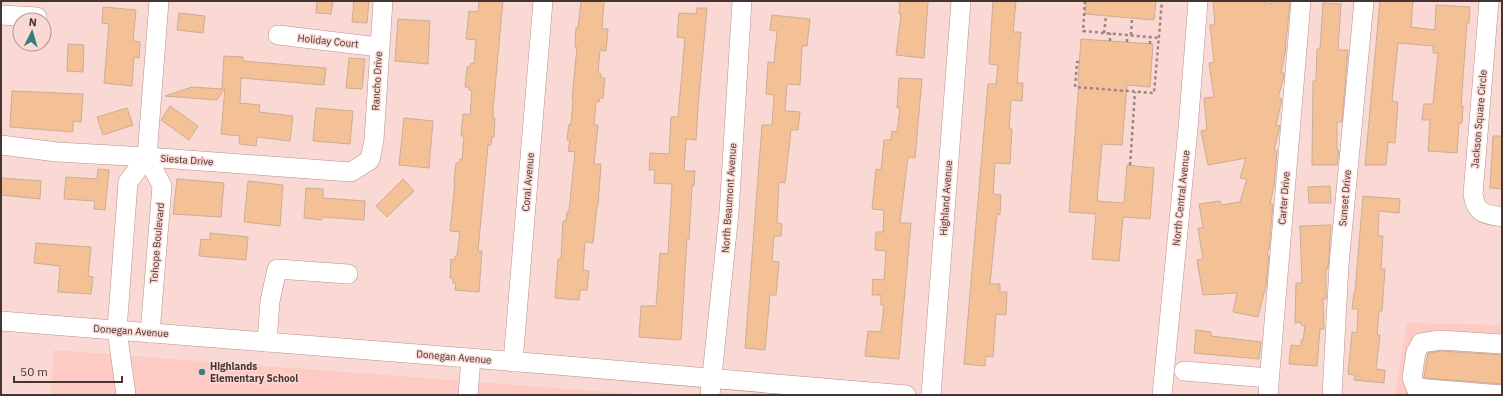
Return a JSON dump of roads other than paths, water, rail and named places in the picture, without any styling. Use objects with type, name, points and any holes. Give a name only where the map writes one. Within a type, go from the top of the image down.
[{"type":"street","points":[[126,395],[117,330],[128,182],[147,156],[159,1]]},
{"type":"street","name":"Rancho Drive","points":[[370,160],[374,140],[383,1]]},
{"type":"street","name":"Coral Avenue","points":[[513,362],[543,1]]},
{"type":"street","name":"North Beaumont Avenue","points":[[711,387],[729,213],[742,1]]},
{"type":"street","name":"Highland Avenue","points":[[931,395],[961,1]]},
{"type":"street","name":"North Central Avenue","points":[[1162,395],[1188,129],[1198,1]]},
{"type":"street","name":"Carter Drive","points":[[1268,387],[1301,1]]},
{"type":"street","name":"Sunset Drive","points":[[1332,395],[1339,265],[1364,1]]},
{"type":"street","name":"Jackson Square Circle","points":[[1488,1],[1473,194],[1474,204],[1479,211],[1486,215],[1502,217]]},
{"type":"street","points":[[1,14],[12,15]]},
{"type":"street","name":"Holiday Court","points":[[278,35],[379,46]]},
{"type":"street","name":"Siesta Drive","points":[[1,145],[57,152],[147,156],[351,172],[370,160]]},
{"type":"street","name":"Tohope Boulevard","points":[[147,156],[162,186],[150,333]]},
{"type":"street","points":[[267,342],[270,301],[277,269],[348,274]]},
{"type":"street","name":"Donegan Avenue","points":[[1,321],[471,358],[711,387],[906,395]]},
{"type":"street","points":[[1502,344],[1440,340],[1421,343],[1416,352],[1412,378],[1416,388],[1502,395]]},
{"type":"street","points":[[468,395],[471,358]]},
{"type":"street","points":[[1184,371],[1268,387]]},
{"type":"place","name":"Highlands Elementary School","points":[[202,372]]}]
